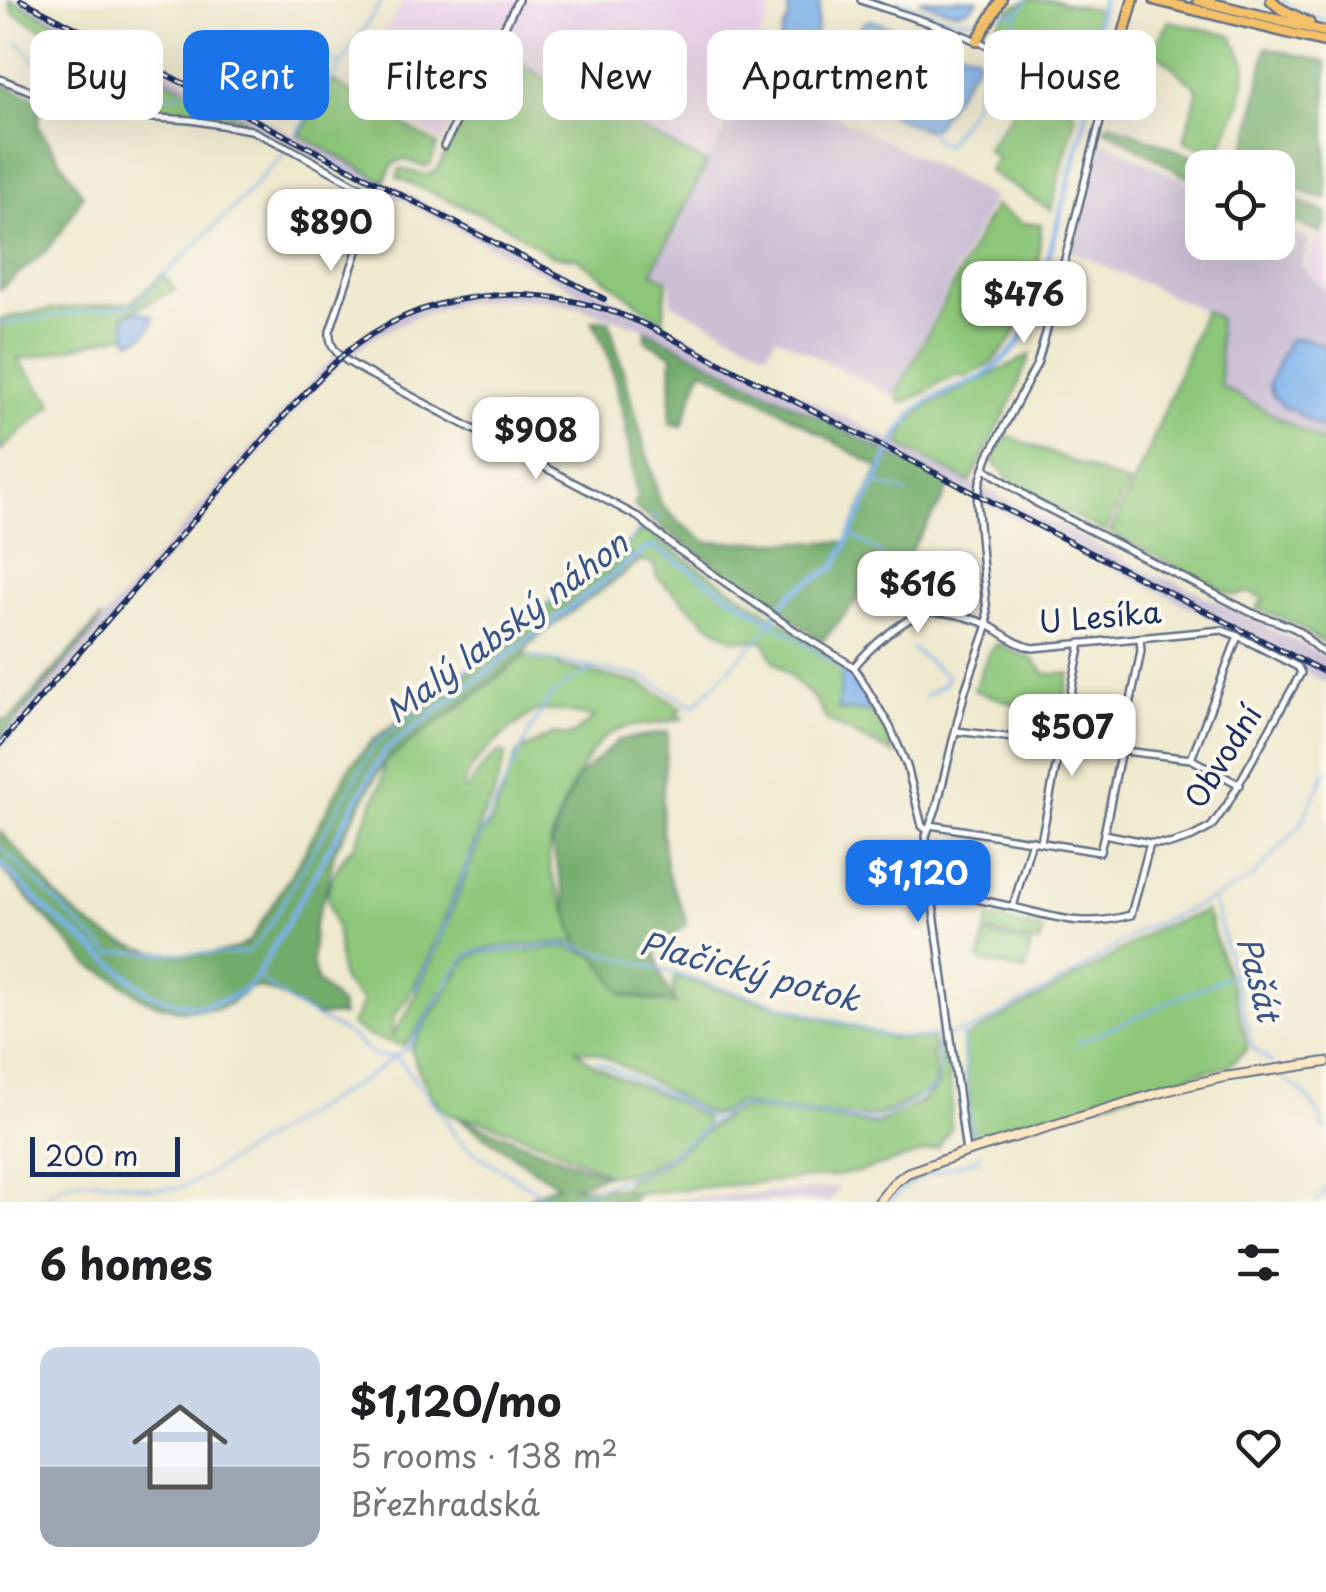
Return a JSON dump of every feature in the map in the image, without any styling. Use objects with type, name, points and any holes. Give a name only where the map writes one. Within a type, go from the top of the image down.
[{"type":"main road","points":[[976,41],[1001,0]]},
{"type":"main road","points":[[1124,30],[1133,0]]},
{"type":"main road","points":[[1155,0],[1326,42]]},
{"type":"main road","points":[[1198,0],[1326,30]]},
{"type":"main road","points":[[1271,0],[1326,30]]},
{"type":"main road","points":[[880,1202],[907,1173],[966,1152],[1224,1076],[1326,1062]]},
{"type":"street","points":[[444,146],[518,0]]},
{"type":"street","points":[[861,0],[984,45]]},
{"type":"street","points":[[0,78],[104,115],[190,120],[250,130],[357,184],[367,194],[371,210],[330,331],[334,350],[364,371],[638,517],[676,549],[854,667],[890,727],[907,766],[922,826],[1100,852],[1140,638]]},
{"type":"street","points":[[966,1152],[931,889],[928,828],[965,692],[988,625],[977,502],[984,468],[1036,364],[1046,333],[1095,120]]},
{"type":"street","points":[[984,468],[1051,510],[1250,612],[1294,629],[1326,654]]},
{"type":"street","points":[[902,581],[952,607],[960,616]]},
{"type":"street","points":[[854,667],[868,650],[909,621],[928,612],[960,616]]},
{"type":"street","name":"U Lesíka","points":[[960,616],[988,625],[1026,646],[1222,630],[1238,636]]},
{"type":"street","points":[[1191,759],[1238,636]]},
{"type":"street","name":"Obvodní","points":[[1104,834],[1170,844],[1211,827],[1228,806],[1301,673],[1298,667],[1238,636]]},
{"type":"street","points":[[1041,841],[1081,642]]},
{"type":"street","points":[[956,731],[1191,759],[1240,784]]},
{"type":"street","points":[[1013,907],[1032,840]]},
{"type":"street","points":[[931,889],[1076,922],[1105,922],[1130,915],[1150,843]]},
{"type":"shaded area","points":[[12,0],[30,0],[89,30],[70,30]]},
{"type":"shaded area","points":[[404,0],[773,0],[763,30],[707,30],[707,120],[725,120],[707,163],[624,120],[687,120],[687,30],[543,30],[543,78],[523,67],[523,30],[387,30]]},
{"type":"shaded area","points":[[163,68],[183,78],[183,88],[163,78]]},
{"type":"shaded area","points":[[245,120],[265,120],[1156,576],[1175,581],[1326,657],[1326,684],[1260,643],[640,327],[580,307],[540,299],[500,298],[454,304],[414,317],[373,338],[332,371],[0,751],[0,738],[288,406],[353,343],[411,309],[464,294],[527,290],[603,304]]},
{"type":"shaded area","points":[[407,120],[453,120],[442,142]]},
{"type":"shaded area","points":[[729,120],[844,120],[993,198],[894,396],[776,336],[767,352],[671,303],[670,282],[651,272]]},
{"type":"shaded area","points":[[1104,142],[1185,181],[1185,260],[1295,260],[1295,234],[1310,241],[1301,266],[1326,291],[1326,442],[1220,386],[1218,317],[1069,250]]},
{"type":"shaded area","points":[[1326,218],[1326,289],[1304,266]]},
{"type":"shaded area","points":[[840,1187],[830,1202],[643,1202],[698,1198]]},
{"type":"green space","points":[[9,0],[71,30],[44,30],[13,13]]},
{"type":"green space","points":[[1028,0],[1052,0],[1098,10],[1095,30],[992,30],[1011,8]]},
{"type":"green space","points":[[1169,21],[1232,36],[1246,65],[1241,101],[1220,150],[1184,141],[1198,89],[1156,53],[1156,45]]},
{"type":"green space","points":[[1266,47],[1326,62],[1326,200],[1295,188],[1295,150],[1243,150],[1249,139]]},
{"type":"green space","points":[[523,65],[543,77],[543,120],[624,120],[707,163],[652,272],[667,280],[663,322],[577,258],[550,255],[505,225],[397,177],[400,169],[426,175],[437,170],[462,121],[471,125],[474,120],[523,120]]},
{"type":"green space","points":[[163,77],[183,88],[183,112],[163,109]]},
{"type":"green space","points":[[333,81],[349,91],[349,120],[396,120],[437,145],[430,165],[424,167],[404,159],[394,163],[384,181],[299,135],[308,120],[329,120],[329,87]]},
{"type":"green space","points":[[0,83],[30,95],[30,120],[39,120],[38,126],[83,195],[45,252],[0,289]]},
{"type":"green space","points":[[1007,120],[1074,120],[1051,210],[988,171],[997,158],[986,149]]},
{"type":"green space","points":[[1110,123],[1185,153],[1185,176],[1104,128]]},
{"type":"green space","points":[[1295,199],[1326,213],[1321,233],[1295,223]]},
{"type":"green space","points":[[994,206],[1022,223],[1041,224],[1037,281],[1012,339],[991,364],[964,378],[960,374],[953,376],[902,403],[898,391]]},
{"type":"green space","points":[[163,274],[175,290],[124,314],[126,334],[32,358],[17,358],[53,404],[0,451],[0,319],[132,302]]},
{"type":"green space","points":[[1204,311],[1218,317],[1221,386],[1326,444],[1326,645],[1293,622],[1256,609],[1264,599],[1249,592],[1235,596],[1110,533],[1149,450]]},
{"type":"green space","points":[[592,320],[609,321],[661,504],[680,523],[707,542],[846,542],[879,468],[702,369],[682,426],[670,423],[672,355],[646,341],[646,330],[949,484],[943,500],[898,570],[881,573],[822,641],[638,510],[633,503],[637,500],[625,422],[609,357]]},
{"type":"green space","points":[[1030,355],[970,482],[899,445],[908,424],[924,408]]},
{"type":"green space","points":[[1006,435],[1128,484],[1105,532],[1019,488],[992,461]]},
{"type":"green space","points":[[645,529],[843,668],[838,710],[877,712],[894,754],[827,720],[815,699],[773,660],[764,641],[733,639],[706,622],[657,577],[651,562],[641,562],[620,549]]},
{"type":"green space","points":[[620,549],[638,563],[548,629],[530,644],[523,657],[384,762],[334,852],[314,926],[312,962],[317,981],[340,1005],[343,1015],[316,1016],[259,987],[216,1009],[180,1010],[156,1004],[89,965],[0,867],[0,831],[71,910],[121,942],[179,954],[207,954],[240,947],[251,939],[300,860],[350,766],[373,740],[478,662],[612,551]]},
{"type":"green space","points":[[101,618],[0,738],[0,719],[11,718]]},
{"type":"green space","points":[[997,644],[1032,659],[1046,674],[1070,674],[1061,715],[974,690],[988,654]]},
{"type":"green space","points":[[523,657],[640,683],[683,708],[676,713],[683,718],[608,735],[589,756],[569,792],[554,831],[549,859],[576,940],[486,949],[468,955],[404,1046],[369,1036],[351,1025],[363,1003],[341,974],[337,931],[328,900],[331,879],[355,845],[382,782],[384,762]],"holes":[[[535,711],[595,717],[569,736],[553,734],[517,753],[440,941],[392,1037],[394,1016],[408,998],[431,951],[491,803],[506,754],[499,752],[466,789],[463,787],[467,776],[493,745]]]},
{"type":"green space","points":[[668,732],[663,838],[668,873],[687,924],[655,949],[662,978],[675,1004],[622,994],[596,956],[576,944],[552,845],[578,777],[619,740]]},
{"type":"green space","points":[[1206,911],[1248,1048],[1227,1067],[975,1140],[968,1138],[969,1099],[962,1040],[1153,930]]},
{"type":"green space","points":[[989,918],[1043,930],[1040,943],[986,931]]},
{"type":"green space","points":[[985,934],[1031,944],[1025,971],[980,961]]},
{"type":"green space","points":[[569,947],[596,956],[624,996],[674,1004],[676,977],[891,1038],[932,1039],[936,1080],[921,1096],[870,1117],[736,1103],[711,1115],[598,1053],[576,1049],[605,1071],[705,1118],[706,1127],[662,1160],[610,1175],[520,1134],[444,1111],[426,1086],[411,1050],[468,958],[479,953]]},
{"type":"green space","points":[[944,1043],[952,1127],[938,1148],[835,1176],[640,1193],[626,1193],[624,1189],[628,1179],[658,1167],[733,1111],[751,1109],[876,1125],[921,1102],[937,1087],[936,1046]]},
{"type":"green space","points":[[455,1116],[606,1175],[571,1187],[624,1188],[626,1193],[637,1193],[632,1202],[521,1202],[559,1186]]},
{"type":"water","points":[[792,0],[816,0],[820,3],[816,30],[783,30],[789,19]]},
{"type":"water","points":[[919,0],[978,0],[958,11]]},
{"type":"water","points":[[869,20],[900,30],[860,30]]},
{"type":"water","points":[[964,51],[978,57],[964,82]]},
{"type":"water","points":[[901,120],[939,120],[925,130]]},
{"type":"water","points":[[137,311],[153,316],[153,321],[147,332],[132,341],[128,339],[125,319],[127,314]]},
{"type":"water","points":[[1305,338],[1326,347],[1326,431],[1285,408],[1273,396],[1269,384],[1288,342]]},
{"type":"water","points":[[843,668],[854,679],[871,711],[838,710]]},
{"type":"waterway","points":[[297,134],[382,0]]},
{"type":"waterway","points":[[897,0],[948,17],[980,18]]},
{"type":"waterway","points":[[1003,15],[1020,11],[1027,0]]},
{"type":"waterway","name":"Malý labský náhon","points":[[0,862],[50,913],[149,993],[180,1004],[202,1006],[230,998],[257,976],[385,750],[649,547],[773,623],[776,611],[793,592],[836,566],[897,436],[915,411],[994,368],[1017,346],[1032,319],[1083,128],[1096,25],[1103,0]]},
{"type":"waterway","points":[[1281,0],[1300,12],[1326,20]]},
{"type":"waterway","points":[[1010,30],[1020,11]]},
{"type":"waterway","points":[[18,41],[42,68],[81,93],[114,99],[182,93]]},
{"type":"waterway","points":[[329,60],[341,65]]},
{"type":"waterway","points":[[930,129],[936,141],[945,146],[973,106],[984,75]]},
{"type":"waterway","points":[[0,324],[136,303],[284,153]]},
{"type":"waterway","points":[[876,483],[907,493]]},
{"type":"waterway","points":[[651,516],[660,519]]},
{"type":"waterway","points":[[0,846],[113,954],[248,952],[265,933],[376,743],[581,576],[630,541],[643,526]]},
{"type":"waterway","points":[[852,535],[879,552],[893,572]]},
{"type":"waterway","points":[[530,657],[643,677],[694,706],[773,623],[842,672]]},
{"type":"waterway","points":[[911,648],[947,676],[945,683],[924,697]]},
{"type":"waterway","points":[[415,990],[469,860],[532,727],[551,696],[592,669]]},
{"type":"waterway","name":"Plačický potok","points":[[156,1189],[180,1188],[199,1180],[366,1078],[409,1047],[454,972],[474,952],[569,945],[888,1036],[933,1037],[976,1028],[1073,975],[1140,930],[1252,878],[1300,826],[1326,771]]},
{"type":"waterway","name":"Pašát","points":[[1213,899],[1253,1048],[1272,1063]]},
{"type":"waterway","points":[[1078,1043],[1232,974]]},
{"type":"waterway","points":[[257,976],[292,1004],[353,1037],[372,1055],[396,1056],[446,1119],[454,1135],[475,1153],[554,1202]]},
{"type":"waterway","points":[[962,1033],[970,1122],[976,1140]]},
{"type":"waterway","points":[[559,1202],[655,1167],[739,1106],[876,1122],[937,1085],[937,1038]]},
{"type":"waterway","points":[[598,1062],[713,1120]]},
{"type":"waterway","name":"Pašát","points":[[1277,1074],[1308,1098],[1326,1132]]},
{"type":"waterway","points":[[891,1202],[908,1185],[978,1159],[980,1153]]},
{"type":"waterway","name":"Plačický potok","points":[[39,1202],[78,1181],[106,1181],[152,1189]]},
{"type":"waterway","name":"Pašát","points":[[1316,1202],[1326,1186]]},
{"type":"railway","points":[[21,0],[604,299]]},
{"type":"railway","points":[[0,744],[291,408],[339,359],[390,324],[424,309],[496,295],[570,301],[642,323],[1326,673]]}]
